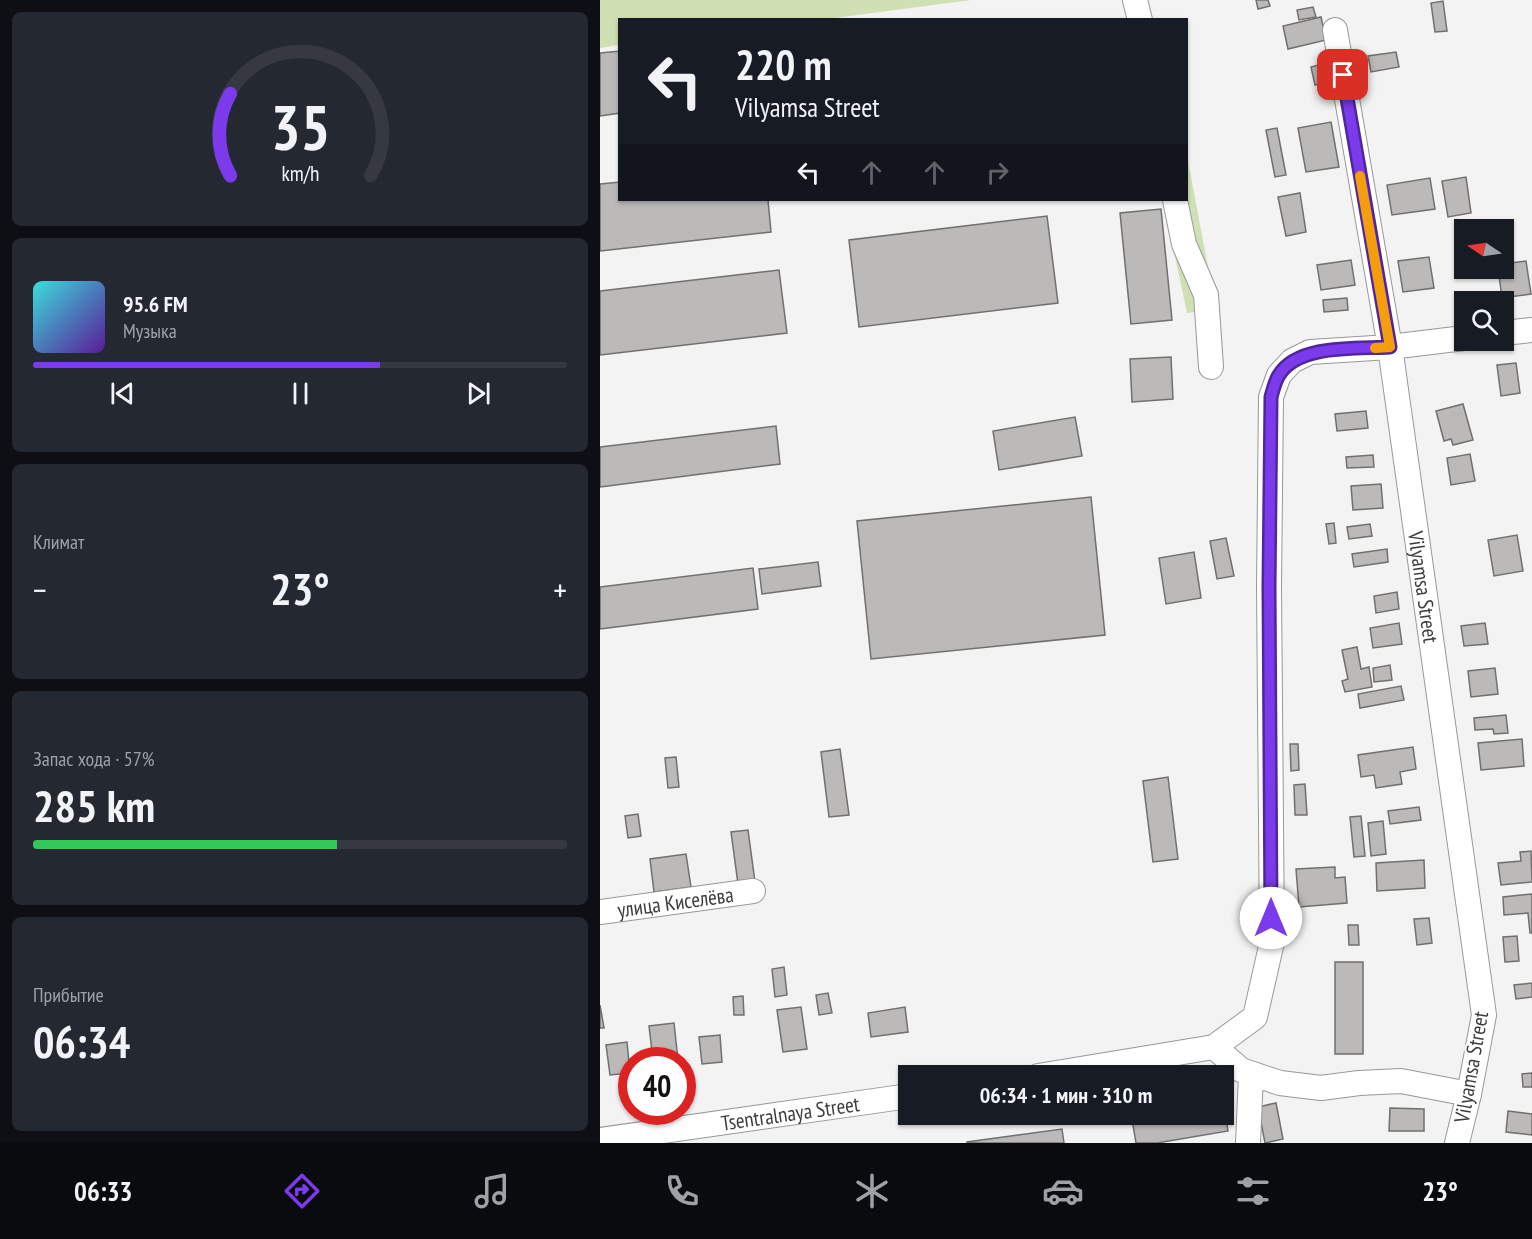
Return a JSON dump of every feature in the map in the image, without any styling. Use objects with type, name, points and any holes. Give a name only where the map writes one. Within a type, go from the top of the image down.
[{"type":"street","points":[[1136,0],[1140,18]]},
{"type":"street","name":"Vilyamsa Street","points":[[1335,30],[1390,347],[1484,1015],[1457,1143]]},
{"type":"street","points":[[1175,201],[1184,244],[1206,295],[1211,367]]},
{"type":"street","points":[[1514,332],[1532,330]]},
{"type":"street","points":[[1105,1065],[1214,1047],[1255,1017],[1272,942],[1269,586],[1271,397],[1279,375],[1292,361],[1310,352],[1390,347],[1454,339]]},
{"type":"street","name":"улица Киселёва","points":[[600,912],[753,891]]},
{"type":"street","points":[[1214,1047],[1241,1070],[1280,1083],[1321,1088],[1401,1081],[1469,1094]]},
{"type":"street","points":[[1248,1143],[1251,1074]]},
{"type":"street","name":"Tsentralnaya Street","points":[[600,1140],[898,1098]]},
{"type":"green space","points":[[600,0],[971,0],[835,18],[618,18],[618,45],[600,48]]},
{"type":"green space","points":[[1188,161],[1216,309],[1187,313],[1163,201],[1188,201]]},
{"type":"building","points":[[1256,0],[1268,0],[1270,6],[1258,9]]},
{"type":"building","points":[[1443,1],[1447,31],[1435,32],[1431,3]]},
{"type":"building","points":[[1313,7],[1316,17],[1299,20],[1297,10]]},
{"type":"building","points":[[1321,17],[1326,40],[1288,49],[1283,26]]},
{"type":"building","points":[[618,51],[618,113],[600,116],[600,53]]},
{"type":"building","points":[[1396,52],[1399,67],[1371,72],[1368,56]]},
{"type":"building","points":[[1323,64],[1327,82],[1315,85],[1311,67]]},
{"type":"building","points":[[1331,122],[1339,167],[1306,172],[1298,128]]},
{"type":"building","points":[[1277,128],[1286,175],[1275,177],[1266,130]]},
{"type":"building","points":[[1466,177],[1471,213],[1448,217],[1442,181]]},
{"type":"building","points":[[1430,178],[1435,209],[1392,215],[1387,185]]},
{"type":"building","points":[[618,182],[618,201],[768,201],[771,232],[600,251],[600,184]]},
{"type":"building","points":[[1300,193],[1306,232],[1286,236],[1278,197]]},
{"type":"building","points":[[1161,209],[1172,320],[1131,324],[1120,213]]},
{"type":"building","points":[[1047,216],[1058,303],[859,327],[849,240]]},
{"type":"building","points":[[1429,257],[1434,288],[1403,292],[1398,261]]},
{"type":"building","points":[[1351,260],[1355,285],[1321,290],[1317,265]]},
{"type":"building","points":[[1526,261],[1531,294],[1514,296],[1514,291],[1501,291],[1499,279],[1514,279],[1514,263]]},
{"type":"building","points":[[779,270],[787,333],[600,355],[600,291]]},
{"type":"building","points":[[1347,298],[1348,310],[1324,312],[1323,300]]},
{"type":"building","points":[[1171,357],[1173,399],[1132,402],[1130,359]]},
{"type":"building","points":[[1516,363],[1520,393],[1501,396],[1497,365]]},
{"type":"building","points":[[1463,404],[1473,440],[1453,445],[1451,439],[1444,441],[1436,411]]},
{"type":"building","points":[[1366,411],[1368,428],[1337,431],[1335,414]]},
{"type":"building","points":[[1075,417],[1082,456],[999,470],[993,431]]},
{"type":"building","points":[[776,426],[780,464],[600,487],[600,447]]},
{"type":"building","points":[[1470,454],[1475,481],[1451,485],[1447,458]]},
{"type":"building","points":[[1373,455],[1374,467],[1347,468],[1346,457]]},
{"type":"building","points":[[1381,484],[1383,508],[1353,510],[1351,486]]},
{"type":"building","points":[[1091,497],[1105,635],[871,659],[857,521]]},
{"type":"building","points":[[1334,523],[1336,543],[1329,544],[1326,524]]},
{"type":"building","points":[[1370,524],[1372,536],[1349,539],[1347,527]]},
{"type":"building","points":[[1517,535],[1523,571],[1494,576],[1488,540]]},
{"type":"building","points":[[1226,538],[1234,576],[1217,579],[1210,541]]},
{"type":"building","points":[[1387,549],[1388,562],[1354,567],[1352,554]]},
{"type":"building","points":[[1194,552],[1201,598],[1166,604],[1159,558]]},
{"type":"building","points":[[818,562],[821,586],[762,594],[759,569]]},
{"type":"building","points":[[753,568],[758,609],[600,629],[600,587]]},
{"type":"building","points":[[1397,592],[1399,609],[1376,613],[1374,596]]},
{"type":"building","points":[[1399,623],[1402,644],[1373,648],[1370,628]]},
{"type":"building","points":[[1485,623],[1488,644],[1464,646],[1461,626]]},
{"type":"building","points":[[1357,647],[1361,669],[1369,667],[1372,687],[1345,692],[1342,681],[1348,679],[1342,650]]},
{"type":"building","points":[[1390,665],[1392,680],[1374,682],[1373,668]]},
{"type":"building","points":[[1495,668],[1498,694],[1471,697],[1468,671]]},
{"type":"building","points":[[1401,686],[1404,700],[1360,708],[1358,694]]},
{"type":"building","points":[[1506,715],[1508,733],[1494,734],[1493,729],[1475,730],[1474,718]]},
{"type":"building","points":[[1522,739],[1524,766],[1481,770],[1478,743]]},
{"type":"building","points":[[1290,744],[1298,744],[1299,770],[1291,771]]},
{"type":"building","points":[[1413,747],[1416,769],[1400,772],[1402,784],[1376,788],[1374,775],[1361,777],[1358,755]]},
{"type":"building","points":[[840,749],[849,815],[829,817],[821,752]]},
{"type":"building","points":[[676,757],[679,787],[668,788],[665,758]]},
{"type":"building","points":[[1168,777],[1178,859],[1153,862],[1143,781]]},
{"type":"building","points":[[1305,784],[1307,815],[1295,815],[1294,785]]},
{"type":"building","points":[[1419,807],[1421,820],[1390,824],[1388,811]]},
{"type":"building","points":[[638,814],[641,836],[628,838],[625,816]]},
{"type":"building","points":[[1361,816],[1365,856],[1354,857],[1350,817]]},
{"type":"building","points":[[1383,821],[1386,854],[1371,856],[1368,823]]},
{"type":"building","points":[[748,830],[755,882],[738,884],[731,832]]},
{"type":"building","points":[[1531,851],[1532,882],[1501,885],[1498,863],[1521,861],[1520,852]]},
{"type":"building","points":[[686,854],[691,887],[654,892],[650,859]]},
{"type":"building","points":[[1424,860],[1425,888],[1377,891],[1376,863]]},
{"type":"building","points":[[1335,867],[1335,878],[1345,877],[1347,903],[1299,907],[1296,869]]},
{"type":"building","points":[[1532,894],[1532,933],[1530,933],[1528,913],[1504,915],[1503,897]]},
{"type":"building","points":[[1429,918],[1432,943],[1417,945],[1414,919]]},
{"type":"building","points":[[1348,925],[1358,925],[1359,945],[1349,945]]},
{"type":"building","points":[[1517,936],[1519,961],[1505,962],[1503,937]]},
{"type":"building","points":[[1335,962],[1363,962],[1363,1054],[1335,1054]]},
{"type":"building","points":[[784,967],[787,995],[775,997],[772,969]]},
{"type":"building","points":[[1532,983],[1532,997],[1516,999],[1514,985]]},
{"type":"building","points":[[828,993],[832,1013],[819,1015],[816,995]]},
{"type":"building","points":[[743,996],[744,1015],[734,1015],[733,997]]},
{"type":"building","points":[[600,1005],[604,1028],[600,1028]]},
{"type":"building","points":[[801,1007],[807,1049],[783,1052],[777,1010]]},
{"type":"building","points":[[905,1007],[908,1032],[871,1037],[868,1013]]},
{"type":"building","points":[[674,1023],[677,1047],[651,1047],[649,1026]]},
{"type":"building","points":[[720,1035],[722,1062],[702,1064],[699,1037]]},
{"type":"building","points":[[627,1042],[627,1047],[618,1047],[618,1074],[610,1075],[606,1045]]},
{"type":"building","points":[[1532,1073],[1532,1087],[1523,1087],[1522,1074]]},
{"type":"building","points":[[1276,1103],[1283,1139],[1265,1143],[1258,1107]]},
{"type":"building","points":[[1390,1108],[1424,1109],[1424,1131],[1389,1131]]},
{"type":"building","points":[[1508,1111],[1532,1114],[1532,1135],[1506,1132]]},
{"type":"building","points":[[1133,1125],[1227,1125],[1228,1131],[1157,1143],[1136,1143]]},
{"type":"building","points":[[1062,1129],[1064,1143],[967,1143],[967,1142]]},
{"type":"slow traffic","points":[[1360,176],[1390,347],[1375,348]]},
{"type":"route","points":[[1271,918],[1269,586],[1271,397],[1279,375],[1292,361],[1310,352],[1390,347],[1343,75]]}]
